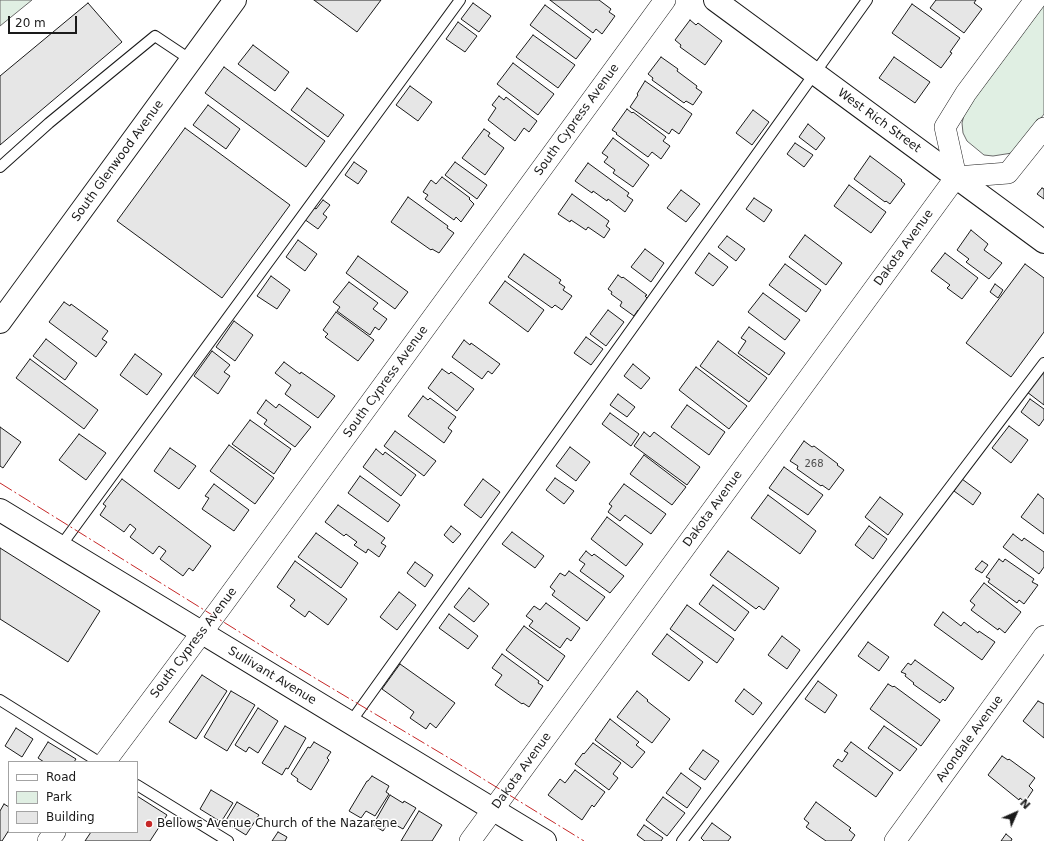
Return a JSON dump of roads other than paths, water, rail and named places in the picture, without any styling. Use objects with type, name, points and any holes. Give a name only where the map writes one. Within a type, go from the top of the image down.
[{"type":"street","name":"South Glenwood Avenue","points":[[0,322],[235,0]]},
{"type":"street","name":"South Cypress Avenue","points":[[106,761],[202,633],[665,0]]},
{"type":"street","name":"West Rich Street","points":[[715,0],[1044,242]]},
{"type":"street","points":[[1035,0],[966,93],[945,127],[956,177],[1008,173],[1044,128]]},
{"type":"street","name":"Dakota Avenue","points":[[470,841],[956,177]]},
{"type":"street","name":"Sullivant Avenue","points":[[0,510],[545,841]]},
{"type":"street","name":"Avondale Avenue","points":[[895,841],[1044,636]]},
{"type":"street","points":[[48,841],[54,833]]},
{"type":"lane","points":[[60,547],[460,0]]},
{"type":"lane","points":[[350,723],[867,0]]},
{"type":"lane","points":[[0,167],[50,123],[155,36],[191,60]]},
{"type":"lane","points":[[682,841],[1044,363]]},
{"type":"lane","points":[[0,700],[97,761]]},
{"type":"lane","points":[[138,786],[228,841]]},
{"type":"place","name":"Bellows Avenue Church of the Nazarene","points":[[149,824]]}]
